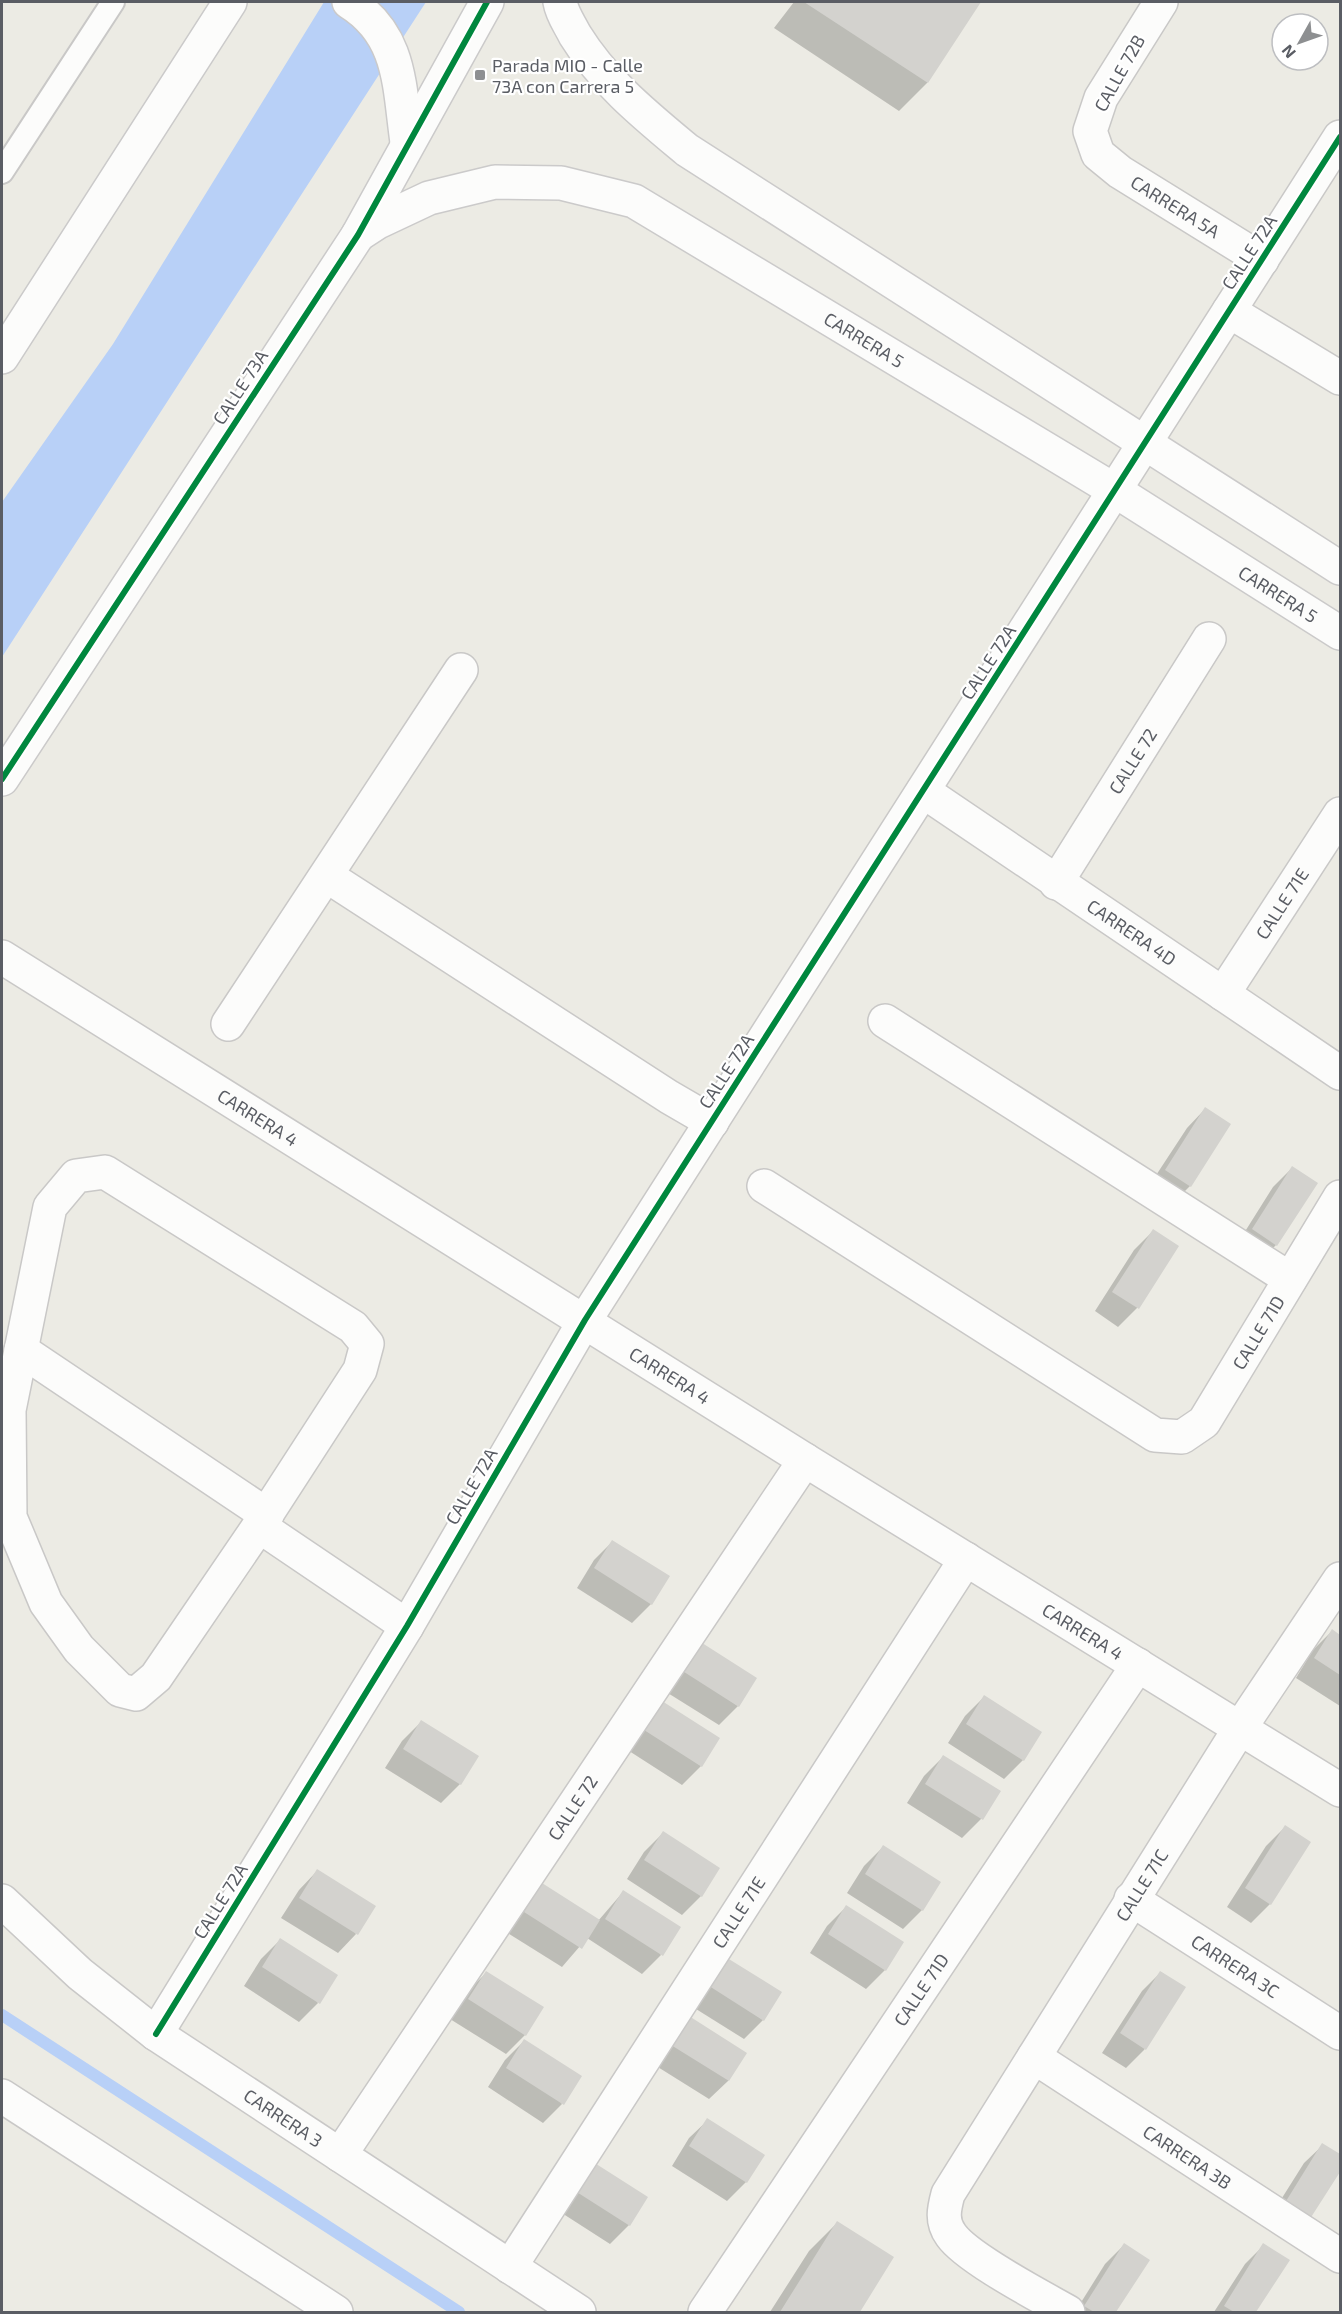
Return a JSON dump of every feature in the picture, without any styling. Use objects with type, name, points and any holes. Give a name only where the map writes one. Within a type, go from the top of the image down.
[{"type":"street","points":[[2,357],[224,10],[250,2]]},
{"type":"street","points":[[349,2],[370,17],[384,35],[394,57],[407,142]]},
{"type":"street","name":"CALLE 73A","points":[[2,779],[358,235],[407,142],[487,2]]},
{"type":"street","points":[[560,2],[562,12],[591,61],[626,99],[687,150],[1341,568]]},
{"type":"street","name":"CALLE 72B","points":[[1120,172],[1098,154],[1090,131],[1101,98],[1161,2]]},
{"type":"street","name":"CALLE 72A","points":[[156,2034],[407,1626],[585,1320],[1114,490],[1339,142]]},
{"type":"street","name":"CARRERA 5A","points":[[1120,172],[1262,260]]},
{"type":"street","name":"CARRERA 5","points":[[358,235],[378,222],[429,198],[495,182],[561,183],[634,201],[1114,490],[1341,633]]},
{"type":"street","points":[[1229,311],[1341,378]]},
{"type":"street","name":"CALLE 72","points":[[1056,883],[1209,639]]},
{"type":"street","points":[[228,1024],[462,670]]},
{"type":"street","name":"CARRERA 4D","points":[[923,791],[1056,883],[1341,1073]]},
{"type":"street","name":"CALLE 71E","points":[[1223,994],[1341,814]]},
{"type":"street","points":[[327,876],[660,1091],[712,1122]]},
{"type":"street","name":"CARRERA 4","points":[[2,957],[585,1320],[805,1460],[1341,1790]]},
{"type":"street","points":[[885,1021],[1290,1279]]},
{"type":"street","points":[[105,1172],[353,1327],[367,1344],[360,1370],[263,1520],[156,1677],[136,1694],[120,1690],[79,1649],[46,1604],[10,1517],[9,1410],[21,1350],[50,1207],[76,1176],[105,1172]]},
{"type":"street","name":"CALLE 71D","points":[[764,1186],[1155,1434],[1182,1437],[1204,1422],[1341,1197]]},
{"type":"street","points":[[21,1350],[263,1520],[407,1626]]},
{"type":"street","name":"CALLE 72","points":[[340,2155],[805,1460]]},
{"type":"street","name":"CALLE 71E","points":[[510,2267],[966,1559]]},
{"type":"street","name":"CALLE 71C","points":[[1068,2313],[976,2257],[951,2235],[943,2214],[948,2194],[1240,1728],[1341,1579]]},
{"type":"street","name":"CALLE 71D","points":[[705,2313],[1138,1665]]},
{"type":"street","name":"CARRERA 3C","points":[[1131,1899],[1341,2033]]},
{"type":"street","name":"CARRERA 3","points":[[2,1901],[80,1974],[156,2034],[579,2313]]},
{"type":"street","name":"CARRERA 3B","points":[[1034,2057],[1341,2256]]},
{"type":"street","points":[[2,2097],[336,2313]]},
{"type":"lane","points":[[2,172],[113,2]]},
{"type":"water","points":[[324,2],[426,2],[2,657],[2,502],[113,344]]},
{"type":"building","points":[[804,2],[981,2],[928,83]]},
{"type":"building","points":[[1205,1107],[1231,1124],[1191,1187],[1165,1170]]},
{"type":"building","points":[[1292,1166],[1318,1183],[1277,1246],[1252,1229]]},
{"type":"building","points":[[1153,1229],[1179,1246],[1139,1309],[1112,1292]]},
{"type":"building","points":[[612,1540],[670,1576],[652,1605],[594,1568]]},
{"type":"building","points":[[1332,1629],[1340,1635],[1340,1675],[1314,1658]]},
{"type":"building","points":[[699,1641],[757,1678],[739,1707],[681,1670]]},
{"type":"building","points":[[984,1695],[1042,1732],[1024,1761],[966,1724]]},
{"type":"building","points":[[662,1701],[720,1738],[702,1767],[644,1730]]},
{"type":"building","points":[[421,1720],[479,1756],[461,1785],[403,1749]]},
{"type":"building","points":[[943,1755],[1001,1791],[983,1820],[925,1784]]},
{"type":"building","points":[[1285,1825],[1311,1842],[1271,1905],[1245,1888]]},
{"type":"building","points":[[663,1831],[720,1868],[702,1897],[644,1860]]},
{"type":"building","points":[[883,1845],[941,1882],[923,1911],[865,1874]]},
{"type":"building","points":[[317,1869],[376,1906],[358,1935],[299,1898]]},
{"type":"building","points":[[542,1883],[600,1920],[582,1949],[524,1912]]},
{"type":"building","points":[[623,1890],[681,1927],[663,1956],[605,1919]]},
{"type":"building","points":[[846,1905],[904,1942],[886,1971],[828,1934]]},
{"type":"building","points":[[280,1938],[338,1975],[320,2004],[262,1967]]},
{"type":"building","points":[[724,1956],[782,1992],[764,2021],[706,1984]]},
{"type":"building","points":[[486,1971],[544,2007],[526,2036],[468,1999]]},
{"type":"building","points":[[1160,1971],[1186,1987],[1146,2050],[1120,2033]]},
{"type":"building","points":[[689,2016],[747,2053],[729,2081],[671,2045]]},
{"type":"building","points":[[524,2039],[582,2076],[564,2105],[506,2068]]},
{"type":"building","points":[[707,2118],[765,2155],[747,2183],[689,2146]]},
{"type":"building","points":[[1322,2143],[1340,2154],[1340,2172],[1308,2222],[1283,2206]]},
{"type":"building","points":[[590,2160],[648,2197],[630,2226],[572,2189]]},
{"type":"building","points":[[837,2221],[894,2257],[860,2312],[780,2312]]},
{"type":"building","points":[[1124,2243],[1150,2260],[1116,2312],[1094,2312],[1084,2306]]},
{"type":"building","points":[[1263,2243],[1290,2260],[1256,2312],[1234,2312],[1224,2306]]},
{"type":"waterway","points":[[2,2015],[459,2312]]},
{"type":"cycle path","points":[[2,779],[358,235],[487,2]]},
{"type":"cycle path","points":[[156,2034],[407,1626],[585,1320],[1340,137]]},
{"type":"place","name":"Parada MIO - Calle 73A con Carrera 5","points":[[480,75]]}]
